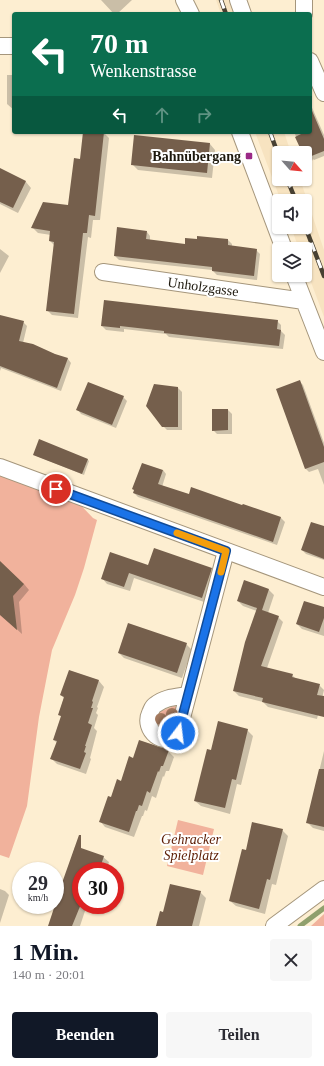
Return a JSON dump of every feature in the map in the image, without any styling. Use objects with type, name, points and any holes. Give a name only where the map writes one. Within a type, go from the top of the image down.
[{"type":"street","points":[[184,0],[190,12]]},
{"type":"street","points":[[238,0],[242,12]]},
{"type":"street","points":[[304,0],[304,12]]},
{"type":"street","points":[[0,46],[12,46]]},
{"type":"street","points":[[312,58],[324,61]]},
{"type":"street","points":[[312,66],[324,93]]},
{"type":"street","points":[[241,134],[281,242]]},
{"type":"street","name":"Unholzgasse","points":[[102,272],[304,301]]},
{"type":"street","points":[[297,282],[324,352]]},
{"type":"street","points":[[0,467],[324,586]]},
{"type":"street","points":[[188,695],[226,551]]},
{"type":"street","points":[[274,926],[324,889]]},
{"type":"shaded area","points":[[216,0],[238,0],[242,12],[220,12]]},
{"type":"shaded area","points":[[256,134],[285,134],[289,146],[272,146],[272,177]]},
{"type":"shaded area","points":[[275,186],[302,186],[305,194],[278,194]]},
{"type":"shaded area","points":[[312,214],[324,250],[324,317],[311,282],[312,242],[296,242],[294,234],[312,234]]},
{"type":"green space","points":[[0,467],[70,494],[93,518],[97,520],[75,595],[52,650],[39,717],[27,806],[9,858],[0,855]]},
{"type":"green space","points":[[174,706],[177,707],[172,728],[167,730],[164,729],[158,725],[155,720],[159,712]]},
{"type":"green space","name":"Gehracker Spielplatz","points":[[178,820],[214,829],[203,875],[167,866]]},
{"type":"green space","points":[[324,914],[324,926],[311,926]]},
{"type":"building","points":[[312,111],[324,139],[324,151],[312,156],[312,146],[299,146],[295,137],[301,134],[312,134]]},
{"type":"building","points":[[83,134],[104,134],[95,216],[89,215],[87,233],[83,233],[74,314],[46,311],[54,242],[49,241],[50,231],[31,228],[43,202],[68,205],[74,158],[80,159]]},
{"type":"building","points":[[134,135],[210,143],[207,173],[131,165]]},
{"type":"building","points":[[0,168],[26,181],[13,208],[0,202]]},
{"type":"building","points":[[117,227],[147,231],[146,239],[185,244],[185,238],[197,239],[197,236],[228,239],[228,245],[257,249],[254,276],[212,271],[212,267],[114,256]]},
{"type":"building","points":[[104,300],[278,320],[277,329],[281,330],[279,346],[164,333],[164,331],[120,326],[120,328],[101,326]]},
{"type":"building","points":[[0,315],[24,321],[19,341],[33,344],[68,358],[57,388],[0,366]]},
{"type":"building","points":[[300,380],[324,447],[324,462],[305,469],[276,389]]},
{"type":"building","points":[[88,382],[124,396],[112,425],[76,410]]},
{"type":"building","points":[[154,384],[178,387],[178,427],[162,427],[146,406]]},
{"type":"building","points":[[212,409],[228,409],[228,430],[212,431]]},
{"type":"building","points":[[39,439],[88,459],[82,474],[33,455]]},
{"type":"building","points":[[142,463],[163,470],[158,484],[189,494],[191,487],[281,517],[273,542],[133,493],[134,490],[132,489]]},
{"type":"building","points":[[311,522],[324,526],[324,559],[301,550]]},
{"type":"building","points":[[154,548],[212,568],[202,598],[129,573],[124,587],[101,579],[110,552],[148,565]]},
{"type":"building","points":[[0,561],[24,584],[13,596],[17,630],[0,615]]},
{"type":"building","points":[[244,580],[269,589],[262,610],[279,616],[261,666],[293,674],[292,677],[320,684],[317,695],[324,696],[324,717],[262,702],[263,698],[233,691],[245,642],[257,608],[237,601]]},
{"type":"building","points":[[304,601],[324,607],[324,618],[319,632],[296,624]]},
{"type":"building","points":[[128,623],[187,643],[177,673],[118,653]]},
{"type":"building","points":[[69,670],[99,680],[92,701],[91,708],[93,708],[88,723],[92,725],[85,746],[84,752],[86,753],[80,769],[50,759],[57,741],[53,740],[61,716],[58,715],[64,697],[60,695]]},
{"type":"building","points":[[218,721],[248,729],[236,780],[232,779],[225,808],[194,801],[207,749],[211,750]]},
{"type":"building","points":[[139,740],[169,750],[163,766],[161,766],[159,772],[158,771],[150,793],[147,791],[142,806],[139,805],[136,811],[129,832],[99,822],[108,796],[111,797],[117,779],[121,781],[129,756],[133,758]]},
{"type":"building","points":[[319,769],[324,769],[324,827],[306,823]]},
{"type":"building","points":[[252,822],[283,829],[270,880],[267,879],[259,909],[229,901],[242,849],[246,850]]},
{"type":"building","points":[[79,835],[81,835],[81,848],[104,856],[102,862],[72,862],[72,914],[77,914],[72,926],[48,926],[52,914],[64,914],[64,877]]},
{"type":"building","points":[[170,884],[201,891],[192,926],[156,926],[160,911],[163,912]]},
{"type":"waterway","points":[[300,926],[324,908]]},
{"type":"railway","points":[[221,0],[225,12]]},
{"type":"railway","points":[[271,134],[275,146]]},
{"type":"railway","points":[[290,186],[293,194]]},
{"type":"railway","points":[[308,234],[324,276]]},
{"type":"slow traffic","points":[[177,533],[226,551],[221,572]]},
{"type":"place","name":"Bahnübergang","points":[[249,156]]},
{"type":"route","points":[[56,489],[226,551],[178,733]]}]
